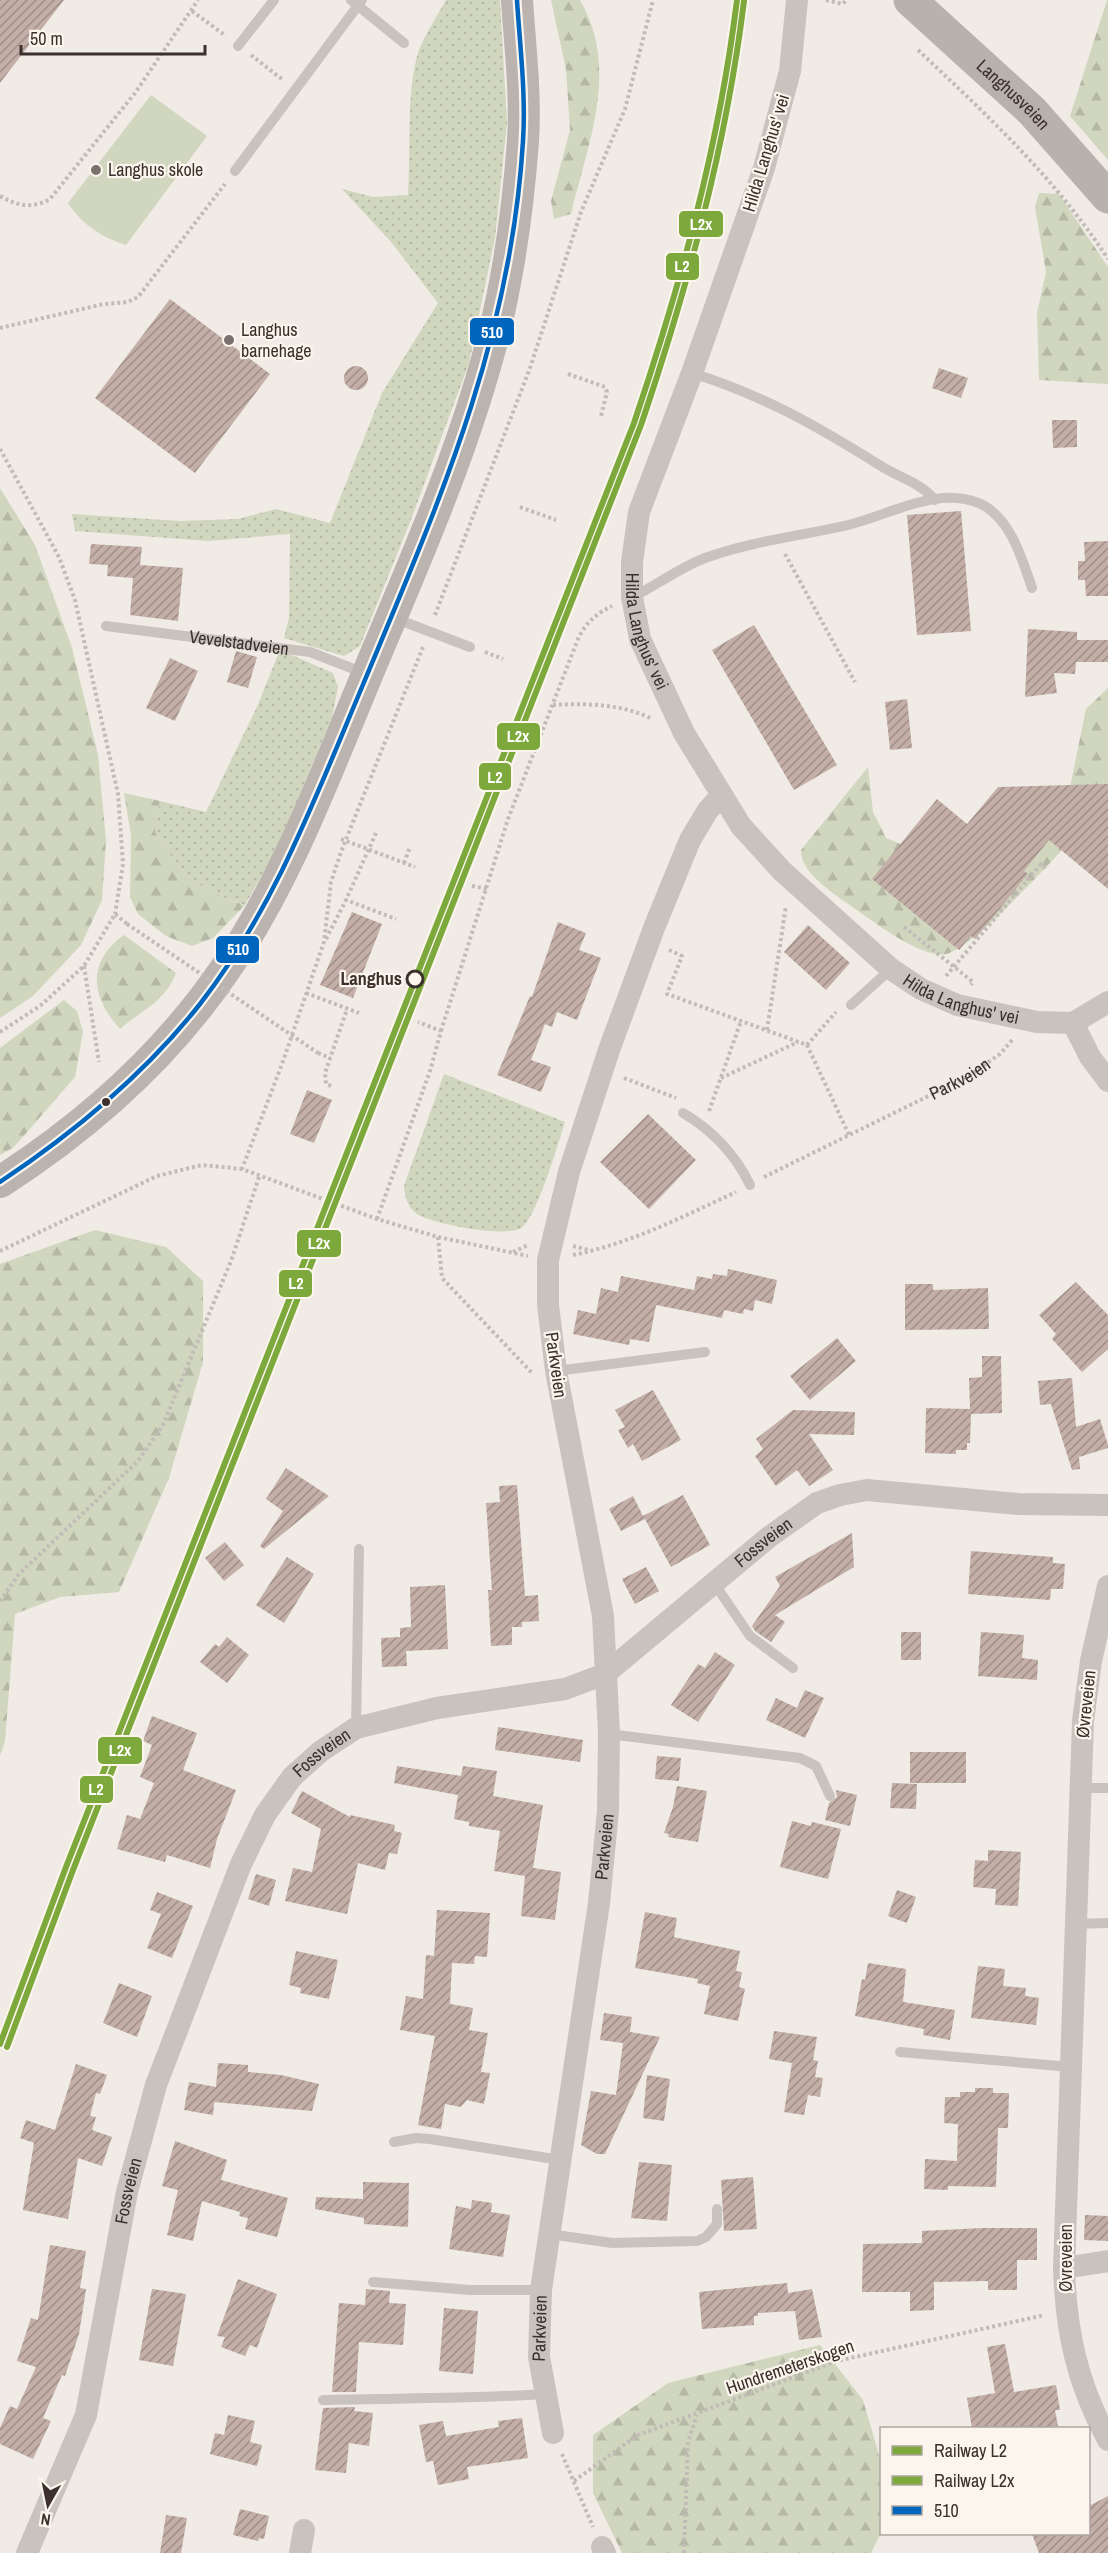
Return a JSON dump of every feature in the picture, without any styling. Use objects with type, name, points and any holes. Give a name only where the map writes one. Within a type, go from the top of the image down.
[{"type":"main road","points":[[0,1182],[52,1148],[123,1089],[180,1029],[225,971],[263,908],[297,839],[391,616],[467,423],[492,340],[506,276],[517,207],[523,137],[517,0]]},
{"type":"main road","name":"Langhusveien","points":[[910,0],[1032,111],[1108,197]]},
{"type":"street","name":"Hilda Langhus' vei","points":[[797,0],[790,71],[764,168],[692,373],[639,512],[632,562],[632,597],[640,639],[684,733],[741,826],[782,871],[891,969],[936,997],[977,1010],[1025,1020],[1056,1024],[1073,1023]]},
{"type":"street","name":"Parkveien","points":[[553,2433],[539,2357],[541,2290],[599,1903],[608,1811],[609,1734],[603,1617],[556,1371],[548,1305],[548,1260],[569,1172],[609,1050],[654,928],[690,840],[708,810],[721,796]]},
{"type":"street","points":[[1108,1002],[1073,1023],[1090,1057],[1108,1081]]},
{"type":"street","name":"Fossveien","points":[[27,2553],[86,2415],[127,2192],[156,2085],[242,1864],[265,1815],[292,1778],[321,1751],[356,1728],[437,1708],[565,1689],[605,1674],[769,1536],[817,1503],[840,1495],[867,1490],[1018,1504],[1108,1505]]},
{"type":"street","name":"Øvreveien","points":[[1108,1587],[1091,1661],[1083,1721],[1064,2268],[1066,2310],[1079,2376],[1108,2440]]},
{"type":"street","points":[[1064,2268],[1108,2261]]},
{"type":"street","points":[[300,2553],[304,2530]]},
{"type":"lane","points":[[238,46],[274,0]]},
{"type":"lane","points":[[235,171],[357,2],[404,43]]},
{"type":"lane","points":[[692,373],[731,385],[798,415],[883,467],[926,488],[935,500]]},
{"type":"lane","points":[[632,597],[704,559],[776,537],[850,524],[908,505],[961,498],[982,505],[996,515],[1018,550],[1032,588]]},
{"type":"lane","points":[[391,616],[470,647]]},
{"type":"lane","name":"Vevelstadveien","points":[[106,626],[310,652],[367,674]]},
{"type":"lane","points":[[851,1005],[891,969]]},
{"type":"lane","points":[[683,1113],[704,1125],[739,1163],[750,1185]]},
{"type":"lane","points":[[556,1371],[705,1352]]},
{"type":"lane","points":[[356,1728],[359,1549]]},
{"type":"lane","points":[[714,1584],[750,1636],[793,1668]]},
{"type":"lane","points":[[609,1734],[800,1758],[816,1766],[830,1796]]},
{"type":"lane","points":[[1079,1788],[1108,1788]]},
{"type":"lane","points":[[1076,1924],[1108,1923]]},
{"type":"lane","points":[[900,2052],[1071,2067]]},
{"type":"lane","points":[[394,2142],[423,2139],[560,2160]]},
{"type":"lane","points":[[548,2234],[612,2243],[697,2241],[706,2237],[717,2224],[717,2209]]},
{"type":"lane","points":[[373,2282],[470,2290],[541,2290]]},
{"type":"lane","points":[[323,2400],[450,2396],[515,2398],[545,2394]]},
{"type":"path","points":[[0,196],[21,206],[33,206],[50,199],[135,93],[198,0]]},
{"type":"path","points":[[826,0],[843,3],[846,0]]},
{"type":"path","points":[[911,43],[1008,134],[1056,189],[1108,259]]},
{"type":"path","points":[[0,328],[104,303],[128,302],[138,297],[235,171]]},
{"type":"path","points":[[568,374],[605,387],[607,392],[601,416]]},
{"type":"path","points":[[0,449],[58,557],[75,600],[118,794],[123,864],[115,914],[84,966],[40,1006],[0,1032]]},
{"type":"path","points":[[520,507],[556,520]]},
{"type":"path","points":[[776,537],[855,682]]},
{"type":"path","points":[[377,1219],[430,1071],[508,819],[585,625],[598,614],[632,597]]},
{"type":"path","points":[[553,705],[573,704],[615,708],[646,716],[684,733]]},
{"type":"path","points":[[324,942],[376,833]]},
{"type":"path","points":[[341,839],[415,867]]},
{"type":"path","points":[[404,863],[410,847]]},
{"type":"path","points":[[942,982],[1002,914],[1041,864],[1046,869]]},
{"type":"path","points":[[472,886],[488,889]]},
{"type":"path","points":[[767,1030],[788,899]]},
{"type":"path","points":[[346,900],[396,919]]},
{"type":"path","points":[[115,914],[318,1053],[330,1058]]},
{"type":"path","points":[[904,927],[973,982],[966,992]]},
{"type":"path","points":[[666,949],[682,956],[667,994],[807,1045],[850,1137]]},
{"type":"path","points":[[84,966],[99,1062]]},
{"type":"path","points":[[306,993],[359,1013]]},
{"type":"path","points":[[807,1045],[839,1008]]},
{"type":"path","points":[[331,1086],[326,1084],[325,1073],[347,1009]]},
{"type":"path","name":"Parkveien","points":[[548,1260],[621,1244],[850,1137],[969,1076],[1000,1054],[1025,1020]]},
{"type":"path","points":[[704,1125],[741,1021]]},
{"type":"path","points":[[418,1022],[441,1030]]},
{"type":"path","points":[[721,1078],[798,1042]]},
{"type":"path","points":[[618,1076],[687,1102],[683,1113]]},
{"type":"path","points":[[0,1251],[158,1176],[202,1165],[242,1169]]},
{"type":"path","points":[[0,1601],[20,1574],[131,1469],[163,1425],[231,1261],[260,1177]]},
{"type":"path","points":[[352,1210],[438,1237],[548,1260]]},
{"type":"path","points":[[438,1237],[442,1278],[529,1370],[561,1398]]},
{"type":"path","name":"Hundremeterskogen","points":[[574,2481],[638,2435],[837,2361],[1066,2310]]},
{"type":"path","points":[[684,2553],[688,2442],[697,2414]]},
{"type":"path","points":[[553,2433],[603,2550]]},
{"type":"green space","points":[[446,0],[500,0],[507,123],[495,238],[469,363],[412,517],[360,646],[344,656],[284,638],[289,618],[290,534],[208,541],[75,531],[72,514],[180,521],[238,519],[276,509],[330,523],[382,393],[438,303],[392,243],[342,189],[373,197],[408,195],[411,101],[415,65],[428,31]]},
{"type":"green space","points":[[551,0],[580,0],[592,26],[598,53],[599,79],[592,133],[571,214],[554,219],[551,201],[570,130],[566,69]]},
{"type":"green space","points":[[1108,0],[1108,160],[1070,116]]},
{"type":"green space","points":[[151,95],[207,136],[126,245],[93,229],[73,211],[68,203]]},
{"type":"green space","points":[[1039,193],[1059,194],[1108,267],[1108,384],[1039,380],[1037,313],[1046,272],[1035,207]]},
{"type":"green space","points":[[0,488],[35,545],[72,648],[98,755],[106,840],[102,900],[81,945],[33,996],[0,1018]]},
{"type":"green space","points":[[280,650],[333,673],[338,687],[332,717],[278,847],[245,905],[214,893],[192,879],[182,870],[155,832],[160,801],[206,812],[256,709]]},
{"type":"green space","points":[[1108,688],[1108,800],[1004,910],[961,947],[946,954],[936,954],[912,945],[838,897],[820,883],[806,867],[801,850],[868,767],[873,812],[886,838],[908,847],[1067,802],[1086,709]]},
{"type":"green space","points":[[124,793],[160,801],[155,832],[182,870],[214,893],[245,905],[213,938],[192,946],[166,936],[138,914],[130,897],[131,835]]},
{"type":"green space","points":[[124,935],[176,973],[159,999],[120,1029],[103,1005],[97,980],[98,968],[103,957]]},
{"type":"green space","points":[[64,1000],[77,1011],[83,1032],[75,1077],[14,1147],[0,1155],[0,1048]]},
{"type":"green space","points":[[444,1074],[565,1122],[540,1196],[534,1210],[521,1228],[513,1231],[485,1231],[438,1222],[417,1214],[409,1205],[404,1186]]},
{"type":"green space","points":[[95,1230],[166,1247],[203,1281],[203,1362],[169,1478],[119,1592],[60,1597],[15,1614],[5,1741],[0,1756],[0,1264]]},
{"type":"green space","points":[[820,2345],[863,2400],[880,2459],[880,2535],[871,2553],[622,2553],[593,2493],[593,2435],[668,2383]]},
{"type":"building","points":[[0,0],[64,0],[0,83]]},
{"type":"building","points":[[170,299],[270,374],[195,473],[95,398]]},
{"type":"building","points":[[356,366],[361,367],[367,373],[367,383],[361,389],[356,390],[351,389],[345,383],[344,378],[345,373],[351,367]]},
{"type":"building","points":[[939,368],[968,378],[961,398],[932,388]]},
{"type":"building","points":[[1052,420],[1077,420],[1077,447],[1053,448]]},
{"type":"building","points":[[961,511],[971,631],[917,635],[907,515]]},
{"type":"building","points":[[1108,541],[1108,596],[1086,596],[1085,580],[1078,580],[1078,561],[1085,561],[1084,542]]},
{"type":"building","points":[[91,544],[142,547],[140,565],[183,568],[178,621],[130,615],[133,578],[107,576],[108,565],[89,564]]},
{"type":"building","points":[[754,625],[837,765],[794,790],[712,650]]},
{"type":"building","points":[[1028,629],[1077,632],[1077,640],[1108,640],[1108,662],[1076,662],[1075,674],[1054,673],[1057,693],[1025,697]]},
{"type":"building","points":[[236,651],[257,657],[248,688],[227,682]]},
{"type":"building","points":[[170,658],[198,671],[175,721],[146,708]]},
{"type":"building","points":[[907,699],[912,748],[890,750],[885,702]]},
{"type":"building","points":[[1108,784],[1108,889],[1049,840],[1024,871],[1028,874],[975,939],[971,936],[959,950],[872,879],[937,799],[967,824],[998,787]]},
{"type":"building","name":"Langhus","points":[[352,912],[382,924],[353,998],[320,985]]},
{"type":"building","points":[[558,922],[586,933],[579,950],[601,958],[577,1020],[557,1012],[552,1027],[545,1024],[531,1060],[551,1067],[541,1092],[497,1075],[530,996],[532,997]]},
{"type":"building","points":[[808,925],[850,963],[826,990],[784,952]]},
{"type":"building","points":[[307,1090],[332,1100],[314,1143],[290,1134]]},
{"type":"building","points":[[648,1114],[696,1160],[649,1209],[600,1162]]},
{"type":"building","points":[[728,1269],[777,1280],[772,1304],[755,1300],[753,1311],[744,1309],[743,1314],[724,1310],[722,1318],[656,1305],[649,1342],[630,1339],[629,1345],[573,1334],[578,1310],[596,1314],[601,1288],[618,1292],[621,1276],[694,1290],[697,1276],[712,1279],[713,1274],[727,1276]]},
{"type":"building","points":[[1076,1282],[1108,1315],[1108,1349],[1082,1372],[1052,1339],[1056,1334],[1039,1315]]},
{"type":"building","points":[[905,1284],[933,1284],[933,1290],[988,1288],[989,1329],[905,1330]]},
{"type":"building","points":[[837,1338],[856,1361],[810,1400],[790,1376]]},
{"type":"building","points":[[982,1356],[1001,1356],[1002,1413],[971,1414],[970,1443],[967,1443],[967,1450],[956,1450],[956,1454],[925,1453],[926,1408],[970,1409],[969,1378],[982,1377]]},
{"type":"building","points":[[1072,1378],[1076,1427],[1100,1419],[1108,1448],[1079,1457],[1080,1469],[1072,1470],[1051,1404],[1040,1405],[1038,1381]]},
{"type":"building","points":[[653,1390],[681,1440],[642,1461],[633,1444],[628,1448],[618,1430],[625,1427],[615,1410]]},
{"type":"building","points":[[793,1410],[855,1412],[854,1435],[809,1434],[833,1470],[809,1486],[797,1470],[776,1486],[755,1456],[763,1449],[756,1439]]},
{"type":"building","points":[[286,1468],[329,1496],[264,1549],[260,1546],[283,1511],[266,1499]]},
{"type":"building","points":[[517,1485],[525,1596],[538,1595],[539,1621],[522,1622],[522,1627],[512,1627],[512,1645],[491,1646],[488,1590],[492,1590],[486,1503],[500,1502],[499,1486]]},
{"type":"building","points":[[683,1495],[710,1545],[671,1567],[645,1519],[621,1531],[609,1509],[633,1496],[643,1516]]},
{"type":"building","points":[[852,1533],[854,1567],[775,1615],[785,1622],[771,1642],[755,1631],[752,1626],[780,1586],[775,1577]]},
{"type":"building","points":[[225,1542],[244,1565],[224,1581],[205,1558]]},
{"type":"building","points":[[971,1551],[1053,1557],[1053,1563],[1065,1564],[1063,1589],[1051,1589],[1050,1600],[968,1594]]},
{"type":"building","points":[[287,1557],[314,1574],[284,1623],[256,1605]]},
{"type":"building","points":[[646,1567],[659,1591],[635,1604],[622,1579]]},
{"type":"building","points":[[445,1585],[448,1649],[406,1651],[407,1666],[382,1667],[381,1638],[400,1637],[400,1628],[411,1627],[410,1587]]},
{"type":"building","points":[[901,1632],[921,1632],[921,1660],[901,1660]]},
{"type":"building","points":[[981,1632],[1024,1635],[1022,1658],[1038,1660],[1037,1680],[978,1676]]},
{"type":"building","points":[[227,1637],[249,1655],[227,1683],[200,1662],[215,1644],[219,1647]]},
{"type":"building","points":[[715,1652],[735,1665],[698,1722],[671,1705],[698,1664],[705,1668]]},
{"type":"building","points":[[805,1690],[824,1698],[805,1738],[766,1720],[776,1698],[797,1708]]},
{"type":"building","points":[[152,1716],[197,1733],[183,1770],[236,1790],[217,1839],[210,1868],[167,1855],[165,1862],[117,1849],[127,1815],[140,1819],[154,1783],[140,1777],[152,1745],[143,1741]]},
{"type":"building","points":[[498,1727],[583,1740],[580,1762],[495,1750]]},
{"type":"building","points":[[910,1752],[966,1752],[966,1783],[910,1783]]},
{"type":"building","points":[[657,1756],[681,1758],[679,1781],[655,1779]]},
{"type":"building","points":[[397,1766],[461,1776],[463,1766],[497,1771],[493,1796],[543,1805],[533,1868],[561,1872],[555,1920],[521,1916],[525,1876],[494,1871],[500,1831],[469,1826],[469,1822],[454,1819],[458,1795],[394,1783]]},
{"type":"building","points":[[892,1783],[917,1784],[916,1809],[890,1808]]},
{"type":"building","points":[[677,1786],[707,1791],[698,1842],[668,1837],[669,1834],[664,1833]]},
{"type":"building","points":[[836,1790],[857,1795],[850,1826],[825,1820],[829,1803],[837,1797]]},
{"type":"building","points":[[302,1791],[350,1817],[350,1815],[395,1825],[394,1831],[402,1833],[397,1854],[389,1853],[385,1870],[358,1863],[347,1914],[285,1901],[293,1868],[312,1872],[321,1829],[291,1813]]},
{"type":"building","points":[[792,1821],[811,1826],[812,1822],[841,1829],[828,1879],[780,1867]]},
{"type":"building","points":[[988,1850],[1021,1852],[1018,1906],[995,1905],[996,1889],[973,1887],[975,1860],[988,1861]]},
{"type":"building","points":[[256,1874],[276,1880],[269,1906],[248,1899]]},
{"type":"building","points":[[897,1890],[916,1897],[907,1923],[888,1916]]},
{"type":"building","points":[[157,1892],[193,1906],[172,1958],[147,1948],[161,1914],[150,1910]]},
{"type":"building","points":[[437,1910],[490,1913],[487,1957],[475,1956],[474,1964],[452,1963],[450,2004],[473,2008],[469,2030],[488,2033],[481,2072],[490,2073],[484,2104],[467,2100],[461,2107],[445,2104],[441,2129],[418,2125],[435,2036],[400,2030],[406,1996],[423,1999],[426,1955],[434,1956]]},
{"type":"building","points":[[645,1912],[677,1918],[674,1937],[740,1951],[736,1971],[742,1972],[739,1987],[745,1989],[738,2021],[704,2014],[710,1986],[697,1983],[698,1979],[635,1968]]},
{"type":"building","points":[[296,1951],[338,1960],[329,1999],[300,1993],[301,1988],[289,1985]]},
{"type":"building","points":[[868,1963],[906,1969],[903,2002],[955,2010],[950,2040],[923,2035],[924,2029],[855,2016],[862,1979],[865,1980]]},
{"type":"building","points":[[978,1966],[1005,1969],[1003,1986],[1026,1988],[1025,1996],[1039,1998],[1036,2025],[971,2018]]},
{"type":"building","points":[[119,1983],[152,1996],[137,2037],[103,2023]]},
{"type":"building","points":[[604,2013],[632,2017],[630,2032],[660,2037],[605,2154],[597,2154],[581,2145],[591,2091],[616,2095],[623,2043],[600,2040]]},
{"type":"building","points":[[774,2031],[817,2037],[813,2060],[818,2061],[815,2077],[823,2078],[820,2097],[808,2095],[804,2115],[784,2112],[792,2063],[769,2059]]},
{"type":"building","points":[[218,2063],[248,2065],[248,2072],[281,2075],[319,2084],[312,2111],[214,2102],[213,2115],[184,2110],[189,2082],[216,2087]]},
{"type":"building","points":[[76,2064],[107,2075],[100,2094],[96,2093],[90,2116],[96,2117],[92,2130],[112,2137],[102,2166],[78,2158],[68,2219],[23,2210],[34,2143],[20,2138],[26,2120],[55,2130]]},
{"type":"building","points":[[647,2075],[670,2079],[664,2121],[643,2118]]},
{"type":"building","points":[[975,2088],[993,2088],[993,2093],[1009,2093],[1008,2128],[998,2128],[996,2187],[948,2186],[948,2190],[924,2189],[925,2159],[957,2161],[958,2124],[944,2123],[945,2097],[960,2097],[960,2092],[975,2092]]},
{"type":"building","points":[[175,2141],[227,2160],[221,2180],[288,2198],[277,2237],[245,2229],[248,2218],[239,2216],[240,2212],[202,2201],[193,2241],[167,2235],[178,2190],[162,2186]]},
{"type":"building","points":[[639,2162],[672,2165],[667,2221],[631,2218]]},
{"type":"building","points":[[753,2177],[757,2229],[724,2231],[721,2180]]},
{"type":"building","points":[[363,2182],[409,2183],[408,2227],[364,2224],[364,2218],[315,2209],[316,2197],[363,2199]]},
{"type":"building","points":[[472,2200],[492,2203],[491,2212],[510,2215],[503,2257],[449,2249],[456,2206],[471,2209]]},
{"type":"building","points":[[1085,2215],[1108,2216],[1108,2241],[1084,2240]]},
{"type":"building","points":[[1037,2228],[1037,2260],[1017,2260],[1017,2290],[988,2290],[988,2281],[934,2282],[934,2310],[910,2311],[910,2292],[862,2292],[863,2244],[922,2243],[922,2231]]},
{"type":"building","points":[[50,2245],[86,2251],[80,2288],[86,2289],[79,2334],[65,2376],[62,2375],[43,2418],[51,2421],[33,2459],[0,2444],[0,2428],[10,2406],[17,2409],[36,2367],[17,2361],[31,2318],[38,2320]]},
{"type":"building","points":[[238,2279],[277,2294],[257,2348],[250,2345],[245,2356],[221,2347],[225,2337],[217,2336]]},
{"type":"building","points":[[787,2283],[788,2293],[812,2289],[822,2337],[799,2340],[795,2311],[758,2313],[758,2316],[754,2316],[754,2325],[702,2329],[699,2292]]},
{"type":"building","points":[[152,2289],[186,2294],[173,2366],[139,2360]]},
{"type":"building","points":[[366,2289],[390,2291],[389,2303],[406,2304],[403,2345],[359,2342],[356,2392],[332,2392],[339,2303],[365,2305]]},
{"type":"building","points":[[444,2308],[478,2311],[473,2374],[439,2371]]},
{"type":"building","points":[[1005,2344],[1014,2392],[1056,2385],[1060,2410],[1055,2410],[1058,2426],[972,2427],[967,2398],[995,2393],[987,2347]]},
{"type":"building","points":[[355,2407],[354,2411],[373,2413],[369,2446],[349,2443],[346,2473],[315,2470],[323,2408]]},
{"type":"building","points":[[228,2415],[255,2421],[250,2442],[262,2445],[257,2466],[210,2454],[215,2433],[224,2435]]},
{"type":"building","points":[[522,2418],[528,2458],[467,2467],[469,2479],[438,2485],[433,2461],[426,2462],[419,2425],[443,2421],[446,2436],[499,2427],[498,2421]]},
{"type":"building","points":[[1108,2496],[1108,2553],[1039,2553],[1032,2535],[1090,2535],[1090,2505]]},
{"type":"building","points":[[240,2509],[269,2516],[264,2539],[259,2538],[258,2541],[233,2535]]},
{"type":"building","points":[[166,2515],[187,2518],[181,2553],[160,2553]]},
{"type":"rail line","name":"L2","points":[[0,2044],[66,1867],[634,423],[667,319],[709,161],[737,0]]},
{"type":"rail line","name":"L2x","points":[[7,2047],[73,1870],[641,425],[674,321],[716,163],[744,1]]},
{"type":"transit line","name":"510","points":[[0,1182],[55,1143],[107,1101],[156,1055],[200,1004],[250,930],[272,891],[310,810],[418,553],[466,421],[487,354],[516,214],[523,141],[523,88],[517,0]]},
{"type":"place","name":"Langhus skole","points":[[96,170]]},
{"type":"place","name":"Langhus barnehage","points":[[229,340]]},
{"type":"place","name":"Langhus","points":[[415,979]]}]
